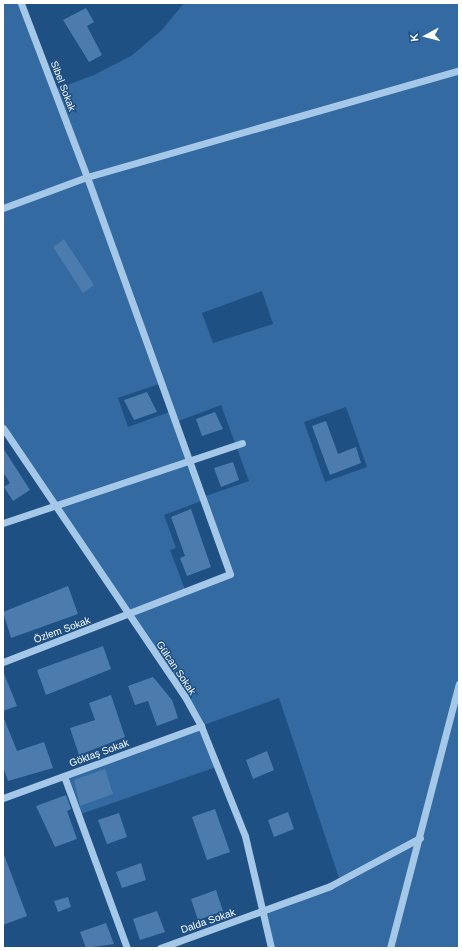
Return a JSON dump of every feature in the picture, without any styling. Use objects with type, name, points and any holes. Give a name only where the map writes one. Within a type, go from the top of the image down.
[{"type":"street","name":"Sibel Sokak","points":[[21,3],[87,177],[189,460]]},
{"type":"street","points":[[3,208],[87,177],[459,70]]},
{"type":"street","name":"Gülcan Sokak","points":[[4,433],[128,616],[184,695],[201,726],[245,836],[271,948]]},
{"type":"street","points":[[3,524],[53,505],[242,443]]},
{"type":"street","name":"Özlem Sokak","points":[[3,662],[128,616],[230,574],[189,460]]},
{"type":"street","points":[[390,948],[420,838],[459,684]]},
{"type":"street","name":"Göktaş Sokak","points":[[3,798],[201,726]]},
{"type":"street","points":[[64,776],[127,948]]},
{"type":"street","name":"Dalda Sokak","points":[[160,948],[263,913],[330,886],[420,838]]},
{"type":"shaded area","points":[[3,3],[21,3],[54,90],[94,75],[131,56],[162,30],[184,3],[459,3],[459,948],[271,948],[263,913],[340,881],[279,698],[201,726],[3,428]],"holes":[[[262,291],[273,324],[213,343],[202,313]],[[162,383],[172,411],[128,427],[118,398]],[[221,405],[249,481],[203,497],[176,422]],[[346,407],[367,467],[325,482],[304,422]],[[204,500],[230,574],[186,592],[170,550],[176,548],[164,515]]]},
{"type":"shaded area","points":[[201,726],[219,766],[78,815],[64,776]]},
{"type":"building","points":[[86,8],[94,22],[87,26],[102,55],[89,62],[63,20]]},
{"type":"building","points":[[64,239],[94,285],[83,293],[53,247]]},
{"type":"building","points":[[147,392],[157,412],[134,420],[124,400]]},
{"type":"building","points":[[215,412],[223,429],[202,436],[196,419]]},
{"type":"building","points":[[326,421],[338,454],[356,447],[361,463],[330,475],[312,426]]},
{"type":"building","points":[[3,448],[30,490],[13,501],[4,487],[10,483],[3,472]]},
{"type":"building","points":[[233,462],[239,480],[221,487],[214,468]]},
{"type":"building","points":[[191,509],[211,567],[187,576],[180,558],[185,556],[171,517]]},
{"type":"building","points":[[68,586],[78,614],[11,638],[3,612]]},
{"type":"building","points":[[103,646],[111,669],[46,695],[37,670]]},
{"type":"building","points":[[3,671],[17,706],[3,711]]},
{"type":"building","points":[[153,677],[172,700],[178,718],[157,726],[148,701],[135,705],[128,686]]},
{"type":"building","points":[[111,695],[125,737],[79,755],[70,728],[95,720],[89,703]]},
{"type":"building","points":[[3,716],[17,751],[44,742],[53,768],[8,781],[3,767]]},
{"type":"building","points":[[267,751],[274,770],[253,779],[246,760]]},
{"type":"building","points":[[105,769],[113,794],[80,806],[74,780]]},
{"type":"building","points":[[66,795],[71,809],[67,811],[77,839],[55,847],[36,806]]},
{"type":"building","points":[[215,809],[230,852],[207,860],[192,817]]},
{"type":"building","points":[[288,812],[294,829],[274,837],[268,820]]},
{"type":"building","points":[[119,813],[127,837],[107,844],[98,820]]},
{"type":"building","points":[[3,852],[27,916],[3,925]]},
{"type":"building","points":[[141,863],[146,880],[122,888],[116,872]]},
{"type":"building","points":[[216,890],[223,911],[198,920],[191,899]]},
{"type":"building","points":[[68,897],[71,907],[58,912],[54,901]]},
{"type":"building","points":[[157,911],[165,932],[140,940],[133,919]]},
{"type":"building","points":[[106,923],[114,944],[86,948],[80,932]]}]
